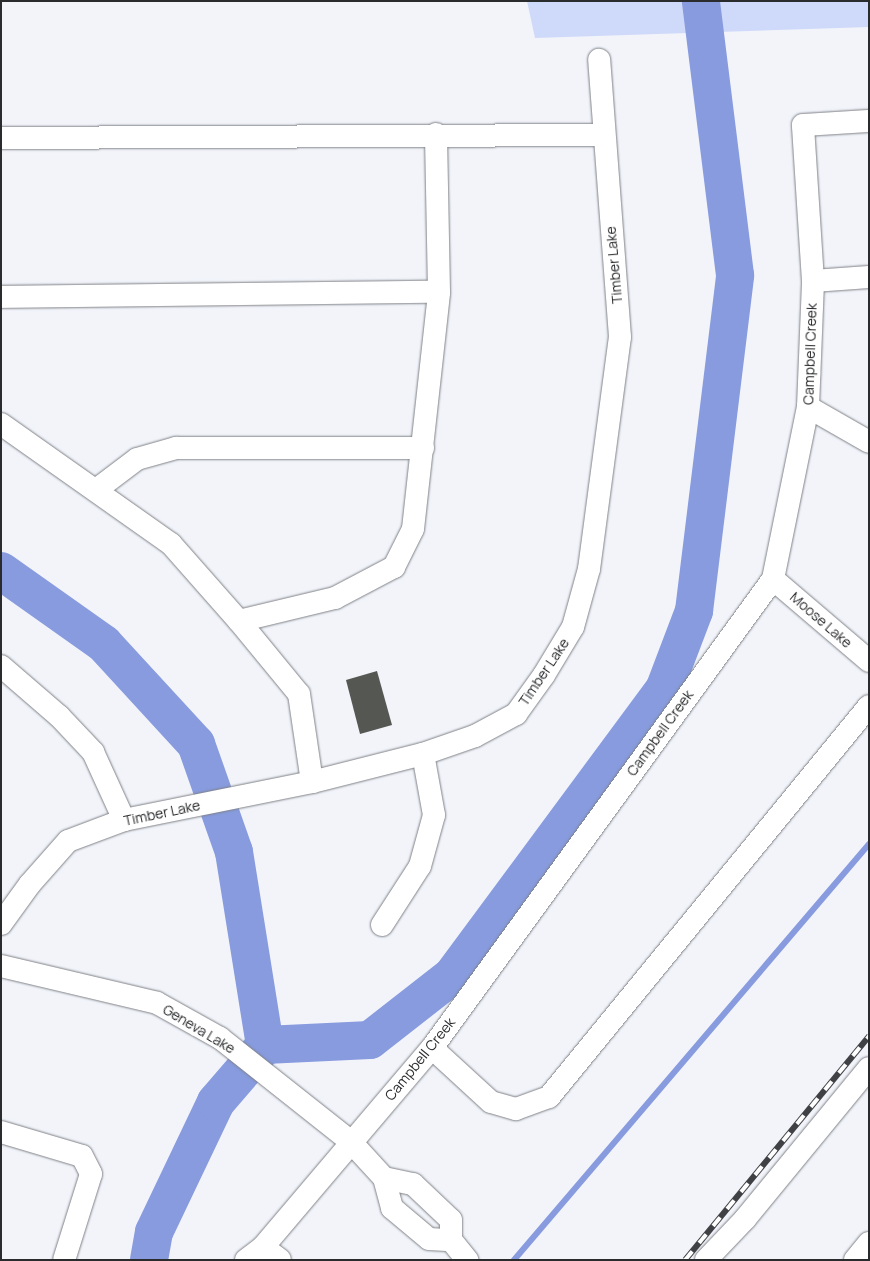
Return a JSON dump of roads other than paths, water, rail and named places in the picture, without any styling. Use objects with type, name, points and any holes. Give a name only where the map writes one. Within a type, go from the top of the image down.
[{"type":"street","name":"Timber Lake","points":[[1,924],[30,884],[68,841],[124,820],[196,807],[248,794],[312,782],[423,754],[475,736],[516,714],[573,627],[589,569],[620,338],[599,60]]},
{"type":"street","name":"Campbell Creek","points":[[263,1255],[351,1142],[432,1048],[773,578],[808,407],[812,282],[802,125],[869,121]]},
{"type":"street","points":[[1,138],[436,134],[604,135]]},
{"type":"street","points":[[239,621],[335,598],[394,567],[413,529],[438,292],[436,134]]},
{"type":"street","points":[[812,282],[869,277]]},
{"type":"street","points":[[1,297],[438,292]]},
{"type":"street","points":[[808,407],[869,442]]},
{"type":"street","points":[[1,424],[171,544],[239,621],[299,694],[312,782]]},
{"type":"street","points":[[96,490],[137,459],[176,448],[423,448]]},
{"type":"street","name":"Moose Lake","points":[[773,578],[869,661]]},
{"type":"street","points":[[1,666],[58,716],[92,752],[124,820]]},
{"type":"street","points":[[432,1048],[491,1102],[516,1109],[549,1097],[869,706]]},
{"type":"street","points":[[382,925],[420,866],[434,815],[423,754]]},
{"type":"street","name":"Geneva Lake","points":[[1,966],[157,1003],[220,1038],[351,1142],[384,1178],[392,1208],[429,1239],[451,1240]]},
{"type":"street","points":[[706,1260],[745,1219],[869,1068]]},
{"type":"street","points":[[1,1132],[82,1156],[91,1174],[64,1260]]},
{"type":"street","points":[[384,1178],[413,1184],[451,1220],[451,1240],[467,1260]]},
{"type":"street","points":[[855,1260],[869,1243]]},
{"type":"waterway","points":[[149,1260],[154,1232],[216,1102],[265,1045],[370,1040],[452,976],[664,690],[694,611],[735,275],[701,1]]},
{"type":"waterway","points":[[1,571],[104,644],[196,744],[234,852],[265,1045]]},
{"type":"waterway","points":[[514,1260],[869,844]]},
{"type":"railway","points":[[685,1260],[869,1036]]}]
